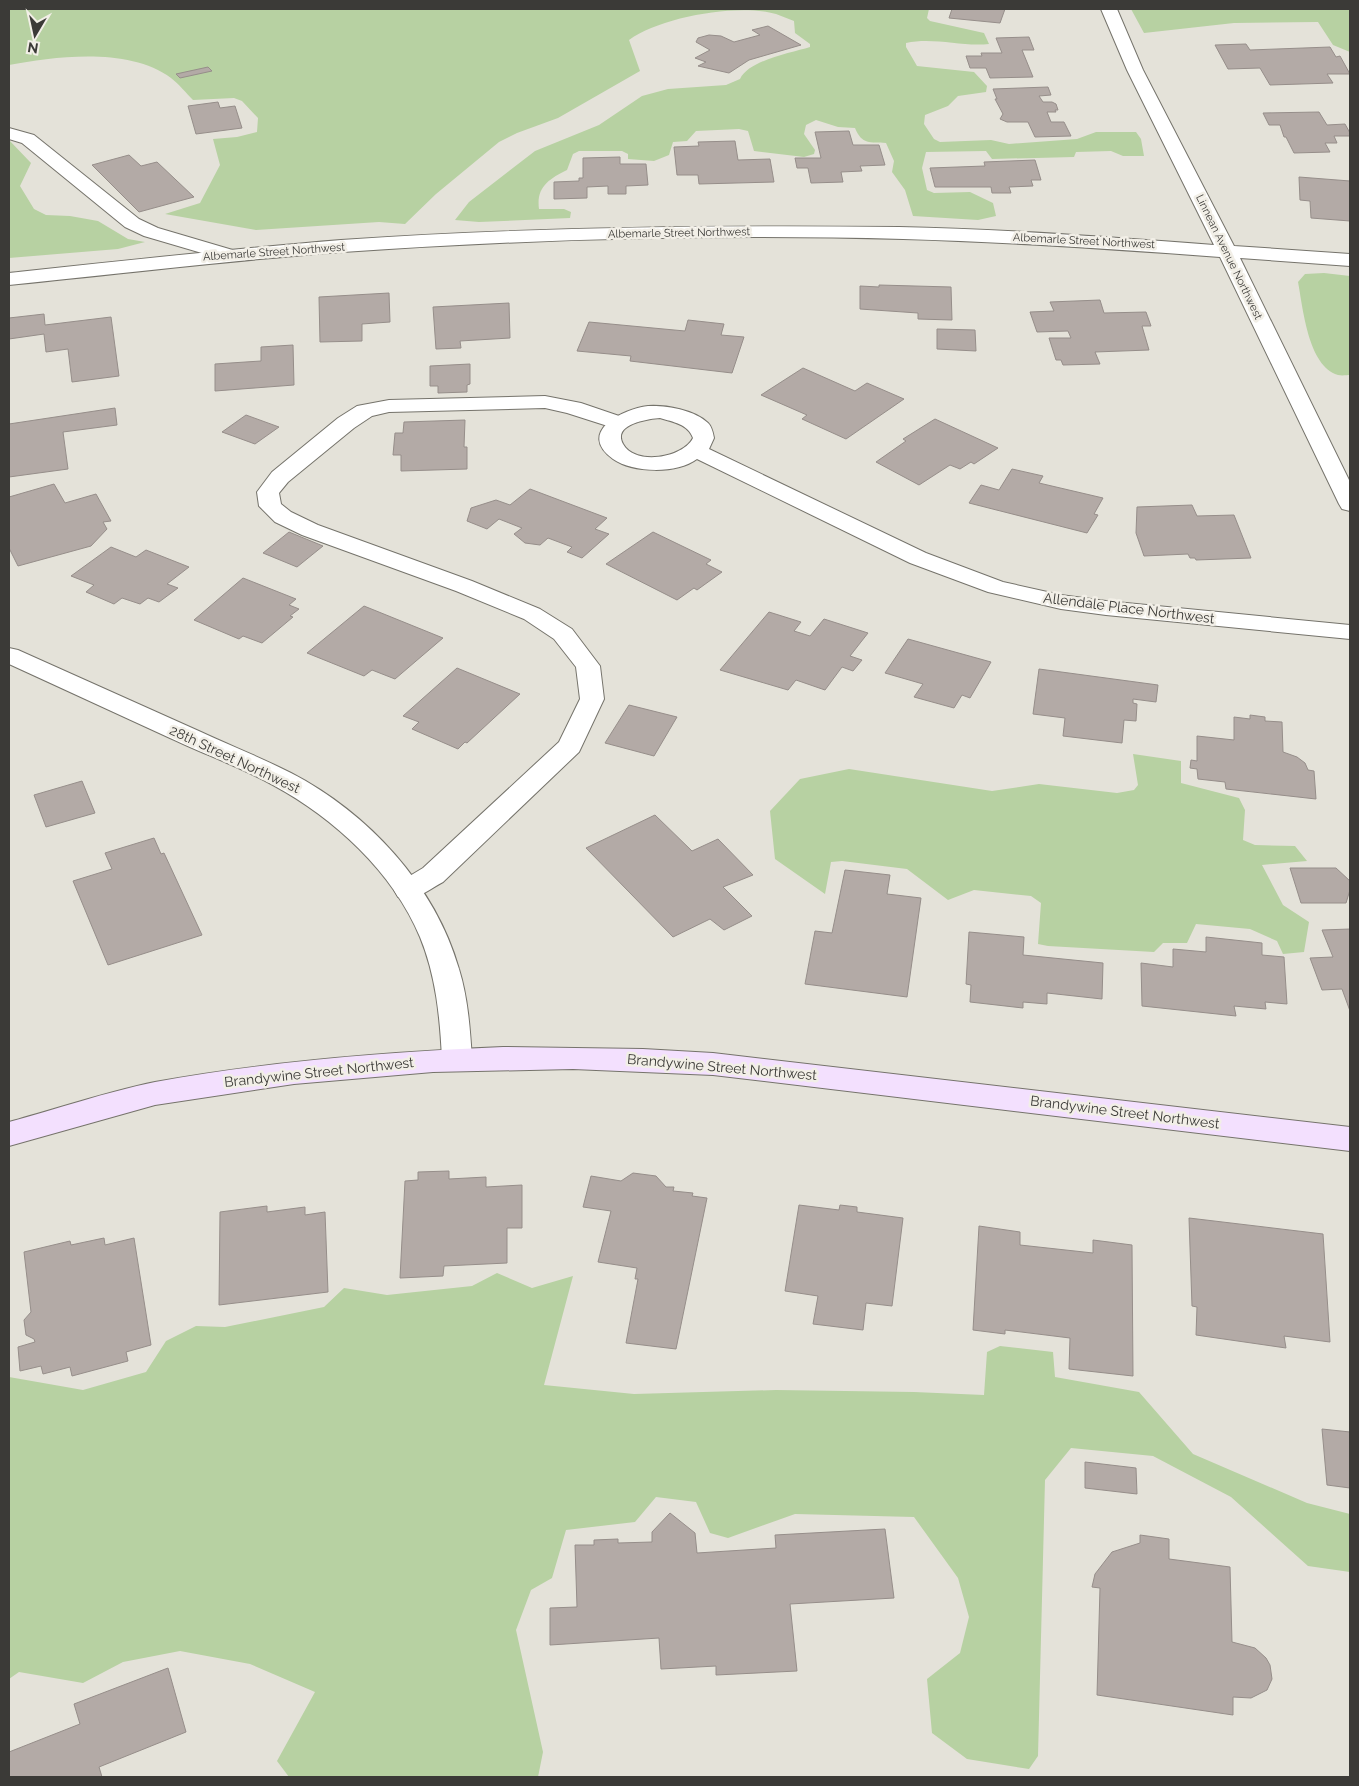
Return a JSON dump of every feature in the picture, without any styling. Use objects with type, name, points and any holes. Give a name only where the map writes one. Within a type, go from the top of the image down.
[{"type":"street","name":"Linnean Avenue Northwest","points":[[1109,9],[1132,64],[1227,251],[1350,504]]},
{"type":"street","points":[[9,133],[28,138],[132,223],[166,237],[230,255]]},
{"type":"street","name":"Albemarle Street Northwest","points":[[9,279],[230,255],[344,246],[531,236],[765,232],[1056,238],[1350,260]]},
{"type":"street","points":[[408,890],[434,875],[570,746],[592,699],[588,666],[562,634],[532,614],[464,586],[310,530],[283,518],[270,506],[268,492],[280,477],[346,423],[365,411],[389,406],[545,402],[573,408],[618,423]]},
{"type":"street","points":[[660,412],[689,418],[699,425],[704,434],[704,443],[697,451],[674,462],[659,464],[630,459],[619,454],[612,446],[609,438],[611,430],[618,423],[629,417],[644,413],[660,412]]},
{"type":"street","name":"Allendale Place Northwest","points":[[697,451],[918,558],[996,587],[1061,602],[1106,608],[1350,632]]},
{"type":"street","name":"28th Street Northwest","points":[[9,655],[282,779],[305,792],[354,829],[384,858],[408,890],[430,927],[445,968],[452,1000],[457,1059]]},
{"type":"street","name":"Brandywine Street Northwest","points":[[9,1134],[129,1100],[204,1085],[302,1072],[457,1059],[554,1057],[646,1059],[713,1064],[1350,1139]]},
{"type":"green space","points":[[9,9],[929,9],[927,18],[930,21],[984,33],[989,44],[979,45],[937,41],[906,43],[906,47],[917,66],[974,72],[987,86],[986,92],[958,96],[948,106],[925,115],[924,124],[934,139],[940,142],[991,140],[1009,144],[1077,139],[1096,132],[1136,132],[1141,139],[1144,156],[1123,156],[1111,151],[1076,152],[1074,157],[992,159],[986,151],[926,152],[922,168],[927,190],[934,193],[970,192],[993,203],[996,216],[978,220],[913,216],[905,190],[892,172],[894,161],[886,143],[867,142],[855,128],[838,127],[816,120],[806,125],[804,134],[815,150],[814,154],[804,157],[754,151],[748,131],[739,129],[696,131],[687,141],[673,142],[669,155],[654,161],[628,159],[628,154],[622,151],[579,151],[573,154],[567,170],[549,180],[542,189],[539,201],[539,209],[564,209],[571,212],[570,218],[479,222],[455,220],[469,202],[535,151],[599,125],[642,96],[668,89],[726,85],[740,79],[745,72],[761,62],[810,47],[810,44],[795,33],[794,21],[776,14],[760,11],[721,11],[679,19],[643,32],[629,40],[640,71],[558,118],[517,133],[499,142],[436,194],[405,224],[379,222],[256,230],[165,214],[200,203],[220,165],[213,139],[237,137],[257,132],[258,118],[242,101],[234,98],[193,100],[174,80],[154,68],[114,58],[70,57],[9,65]]},
{"type":"green space","points":[[1131,9],[1350,9],[1350,52],[1333,45],[1318,22],[1234,23],[1144,33]]},
{"type":"green space","points":[[9,140],[31,163],[20,186],[34,209],[46,215],[70,216],[98,221],[128,239],[145,242],[118,249],[9,258]]},
{"type":"green space","points":[[1324,273],[1350,276],[1350,375],[1338,375],[1328,369],[1320,360],[1313,348],[1305,320],[1298,282],[1305,274]]},
{"type":"green space","points":[[1133,754],[1181,761],[1181,783],[1239,798],[1245,810],[1243,840],[1255,845],[1295,846],[1307,861],[1262,865],[1283,905],[1309,922],[1304,952],[1283,954],[1277,941],[1250,929],[1196,924],[1187,943],[1163,943],[1154,952],[1048,946],[1038,944],[1041,903],[1031,896],[974,890],[948,900],[907,869],[842,861],[831,862],[825,894],[775,859],[770,811],[800,779],[849,769],[992,791],[1039,784],[1117,793],[1134,790],[1138,785]]},
{"type":"green space","points":[[497,1273],[532,1288],[573,1276],[544,1385],[634,1394],[776,1390],[984,1395],[987,1352],[1000,1346],[1053,1352],[1055,1377],[1139,1392],[1193,1454],[1307,1503],[1350,1514],[1350,1572],[1308,1566],[1231,1497],[1153,1456],[1071,1448],[1045,1480],[1038,1756],[1029,1769],[967,1759],[932,1733],[927,1679],[960,1653],[969,1617],[958,1578],[914,1517],[795,1514],[728,1538],[710,1533],[696,1502],[656,1497],[635,1522],[566,1530],[552,1578],[531,1590],[516,1630],[543,1752],[538,1777],[289,1777],[277,1761],[315,1692],[250,1664],[180,1651],[123,1662],[83,1683],[19,1672],[9,1679],[9,1377],[83,1390],[146,1372],[166,1341],[196,1326],[225,1327],[324,1307],[344,1288],[387,1295],[472,1286]]},
{"type":"building","points":[[952,9],[1005,9],[1000,23],[949,18]]},
{"type":"building","points":[[768,26],[801,45],[749,60],[729,73],[698,66],[706,62],[695,58],[710,50],[696,42],[698,38],[709,35],[721,36],[734,42],[760,35],[752,30]]},
{"type":"building","points":[[1029,37],[1034,50],[1022,50],[1033,77],[990,78],[986,68],[970,68],[966,56],[982,56],[981,53],[1002,53],[996,38]]},
{"type":"building","points":[[1246,44],[1250,50],[1330,47],[1336,57],[1340,56],[1350,74],[1327,74],[1333,83],[1270,85],[1260,68],[1228,69],[1215,45]]},
{"type":"building","points":[[208,67],[212,71],[180,78],[176,74]]},
{"type":"building","points":[[1048,87],[1051,95],[1039,96],[1043,102],[1056,104],[1058,110],[1055,110],[1056,112],[1047,112],[1051,122],[1064,122],[1071,136],[1035,137],[1028,122],[1007,122],[1000,119],[1003,114],[995,99],[997,99],[993,89]]},
{"type":"building","points":[[218,102],[220,108],[235,106],[242,128],[196,134],[188,106]]},
{"type":"building","points":[[1319,112],[1327,125],[1345,124],[1350,133],[1350,136],[1334,136],[1337,143],[1325,143],[1330,152],[1294,153],[1286,137],[1284,137],[1280,125],[1269,125],[1263,113]]},
{"type":"building","points":[[849,131],[853,145],[879,145],[885,165],[860,166],[862,171],[841,172],[843,182],[811,183],[808,168],[797,168],[795,158],[821,158],[815,132]]},
{"type":"building","points":[[735,141],[738,160],[770,159],[774,182],[699,184],[698,175],[677,175],[674,147],[699,146],[698,142]]},
{"type":"building","points":[[129,155],[141,166],[157,162],[194,197],[139,212],[92,165]]},
{"type":"building","points":[[620,157],[620,164],[646,164],[648,185],[626,186],[626,194],[608,194],[608,186],[587,187],[587,198],[554,199],[554,182],[579,181],[579,178],[583,178],[583,158]]},
{"type":"building","points":[[1035,160],[1041,180],[1031,180],[1033,186],[1009,187],[1011,193],[992,193],[991,187],[935,187],[930,168],[985,166],[984,162]]},
{"type":"building","points":[[1299,177],[1350,181],[1350,221],[1311,218],[1310,201],[1300,200]]},
{"type":"building","points":[[879,285],[951,287],[952,320],[918,319],[918,313],[860,309],[860,286],[879,287]]},
{"type":"building","points":[[389,293],[390,322],[362,324],[362,341],[320,342],[319,297]]},
{"type":"building","points":[[1100,300],[1104,313],[1146,312],[1151,326],[1142,326],[1149,350],[1095,352],[1100,364],[1063,365],[1061,360],[1056,360],[1049,338],[1071,338],[1068,331],[1037,332],[1030,312],[1054,311],[1050,302]]},
{"type":"building","points":[[509,303],[510,338],[460,341],[461,348],[436,349],[433,307]]},
{"type":"building","points":[[44,314],[45,325],[111,317],[119,376],[72,382],[68,349],[46,352],[44,334],[9,339],[9,318]]},
{"type":"building","points":[[688,320],[724,324],[721,335],[744,337],[732,373],[630,361],[631,356],[577,351],[589,322],[685,331]]},
{"type":"building","points":[[937,329],[975,330],[976,351],[937,349]]},
{"type":"building","points":[[293,345],[294,385],[215,391],[215,364],[261,361],[261,347]]},
{"type":"building","points":[[470,364],[470,384],[467,385],[467,392],[438,393],[438,386],[430,386],[430,366]]},
{"type":"building","points":[[803,368],[855,391],[867,383],[904,399],[846,439],[802,419],[807,415],[761,395]]},
{"type":"building","points":[[115,408],[117,425],[63,432],[68,469],[9,477],[9,424]]},
{"type":"building","points":[[246,415],[279,427],[255,444],[222,432]]},
{"type":"building","points":[[935,419],[998,448],[974,464],[971,462],[960,469],[950,465],[919,485],[876,462],[906,441],[903,439]]},
{"type":"building","points":[[465,420],[464,447],[467,447],[467,469],[401,471],[401,455],[393,455],[395,433],[403,433],[404,422]]},
{"type":"building","points":[[1012,469],[1043,476],[1039,483],[1103,498],[1094,514],[1098,515],[1087,533],[969,503],[981,485],[999,490]]},
{"type":"building","points":[[54,484],[65,503],[96,494],[111,521],[103,522],[107,529],[91,546],[18,566],[9,548],[9,497]]},
{"type":"building","points":[[530,489],[607,518],[595,529],[609,534],[582,558],[567,552],[572,547],[548,538],[540,545],[525,543],[514,534],[522,528],[499,519],[487,529],[467,521],[471,508],[496,500],[510,505]]},
{"type":"building","points":[[1192,505],[1197,516],[1234,515],[1251,558],[1196,560],[1195,558],[1190,558],[1188,554],[1144,556],[1136,533],[1137,507]]},
{"type":"building","points":[[289,532],[323,546],[297,567],[263,553]]},
{"type":"building","points":[[653,532],[711,560],[706,564],[722,572],[697,590],[694,588],[677,600],[606,564]]},
{"type":"building","points":[[111,547],[136,557],[146,550],[189,567],[167,584],[178,588],[159,602],[148,598],[140,604],[122,598],[114,604],[86,592],[94,585],[71,576]]},
{"type":"building","points":[[243,578],[296,599],[289,605],[299,609],[290,616],[293,617],[262,643],[243,636],[239,639],[194,620]]},
{"type":"building","points":[[364,606],[443,638],[395,679],[372,670],[364,676],[307,653]]},
{"type":"building","points":[[769,612],[801,622],[794,631],[810,636],[824,619],[868,633],[850,656],[862,660],[853,671],[842,667],[825,690],[796,680],[788,690],[720,670]]},
{"type":"building","points":[[908,639],[991,662],[970,698],[962,695],[954,708],[914,697],[923,684],[885,673]]},
{"type":"building","points":[[457,668],[520,694],[458,749],[412,729],[419,722],[403,716]]},
{"type":"building","points":[[1039,669],[1158,685],[1156,702],[1133,699],[1133,703],[1137,704],[1136,721],[1124,720],[1122,743],[1063,736],[1065,718],[1033,714]]},
{"type":"building","points":[[629,705],[677,717],[654,756],[605,743]]},
{"type":"building","points":[[1250,715],[1265,717],[1265,721],[1282,722],[1283,752],[1297,757],[1305,763],[1308,770],[1314,771],[1316,799],[1226,789],[1225,782],[1198,779],[1197,769],[1190,768],[1191,760],[1197,761],[1197,736],[1234,740],[1234,717],[1250,719]]},
{"type":"building","points":[[82,781],[95,813],[46,827],[34,795]]},
{"type":"building","points":[[655,815],[692,851],[718,839],[753,875],[723,887],[752,916],[724,930],[710,919],[673,937],[586,848]]},
{"type":"building","points":[[154,838],[161,854],[164,853],[202,935],[108,965],[73,881],[112,869],[105,853]]},
{"type":"building","points":[[1290,868],[1336,868],[1350,881],[1350,890],[1346,903],[1301,903]]},
{"type":"building","points":[[845,870],[890,875],[887,894],[921,898],[907,997],[805,984],[815,931],[832,933]]},
{"type":"building","points":[[1350,929],[1350,1011],[1342,989],[1322,990],[1310,958],[1333,957],[1322,930]]},
{"type":"building","points":[[969,932],[1024,937],[1023,955],[1103,963],[1102,999],[1047,993],[1047,1004],[1023,1002],[1023,1008],[970,1002],[971,985],[966,984]]},
{"type":"building","points":[[1206,937],[1262,943],[1262,955],[1284,957],[1287,1004],[1265,1002],[1266,1009],[1234,1006],[1236,1016],[1142,1006],[1141,963],[1173,967],[1173,949],[1206,952]]},
{"type":"building","points":[[449,1171],[449,1179],[486,1177],[486,1187],[522,1185],[522,1228],[507,1228],[507,1263],[444,1266],[443,1276],[400,1278],[405,1181],[418,1180],[418,1172]]},
{"type":"building","points":[[633,1173],[656,1176],[666,1187],[674,1187],[673,1191],[693,1193],[692,1196],[707,1198],[676,1349],[626,1343],[638,1279],[635,1279],[637,1268],[598,1262],[611,1211],[583,1207],[591,1176],[621,1181]]},
{"type":"building","points":[[799,1205],[839,1210],[840,1205],[857,1207],[857,1212],[903,1218],[892,1306],[866,1303],[863,1330],[813,1324],[818,1296],[785,1291]]},
{"type":"building","points":[[267,1206],[267,1212],[305,1207],[305,1215],[325,1212],[328,1292],[219,1305],[220,1212]]},
{"type":"building","points":[[1189,1218],[1323,1234],[1330,1342],[1284,1336],[1286,1348],[1196,1335],[1197,1307],[1192,1306]]},
{"type":"building","points":[[979,1226],[1020,1232],[1020,1245],[1093,1253],[1093,1240],[1132,1245],[1133,1376],[1069,1369],[1070,1338],[1005,1330],[1005,1334],[973,1330]]},
{"type":"building","points":[[104,1238],[105,1245],[134,1238],[151,1345],[126,1352],[128,1361],[72,1376],[70,1367],[43,1374],[41,1366],[20,1371],[18,1347],[35,1342],[34,1339],[26,1335],[24,1320],[31,1312],[24,1252],[70,1241],[71,1245]]},
{"type":"building","points":[[1322,1429],[1350,1432],[1350,1488],[1327,1485]]},
{"type":"building","points":[[1085,1462],[1136,1468],[1137,1494],[1085,1488]]},
{"type":"building","points":[[670,1513],[695,1533],[697,1553],[776,1548],[775,1535],[885,1529],[894,1598],[790,1604],[797,1671],[716,1675],[716,1666],[661,1669],[659,1638],[550,1645],[550,1608],[577,1607],[575,1545],[594,1545],[594,1540],[618,1539],[618,1543],[652,1542],[652,1532]]},
{"type":"building","points":[[1140,1535],[1169,1539],[1169,1559],[1230,1567],[1232,1642],[1255,1648],[1266,1658],[1270,1665],[1272,1679],[1267,1690],[1251,1698],[1233,1697],[1233,1715],[1097,1695],[1100,1588],[1092,1587],[1095,1574],[1112,1552],[1140,1543]]},
{"type":"building","points":[[168,1668],[186,1732],[99,1767],[102,1777],[9,1777],[9,1752],[80,1724],[74,1704]]}]
